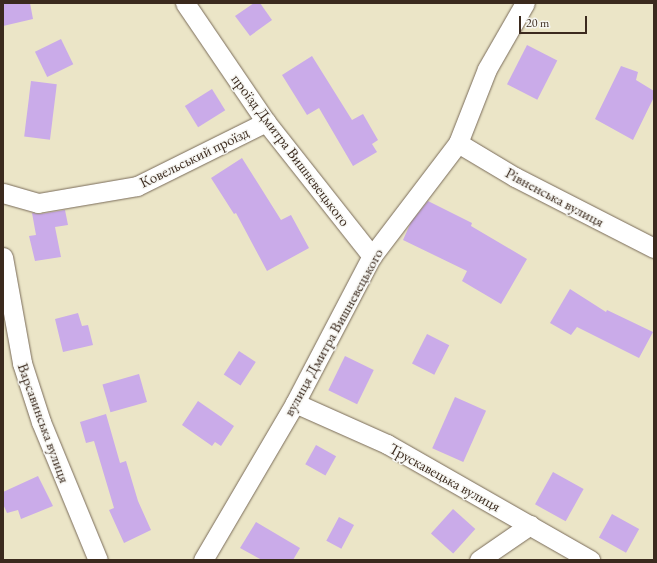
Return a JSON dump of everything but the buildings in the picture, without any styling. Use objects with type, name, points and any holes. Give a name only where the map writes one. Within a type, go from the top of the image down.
[{"type":"street","name":"проїзд Дмитра Вишневецького","points":[[185,3],[266,122],[372,256]]},
{"type":"street","name":"вулиця Дмитра Вишневецького","points":[[203,560],[295,403],[372,256],[458,143],[487,69],[526,3]]},
{"type":"street","name":"Ковельський проїзд","points":[[3,193],[38,203],[137,186],[266,122]]},
{"type":"street","name":"Рівненська вулиця","points":[[458,143],[515,177],[654,248]]},
{"type":"street","name":"Варсавинська вулиця","points":[[3,257],[22,363],[41,422],[98,560]]},
{"type":"street","name":"Трускавецька вулиця","points":[[295,403],[387,444],[590,560]]},
{"type":"street","points":[[479,560],[530,525]]}]
